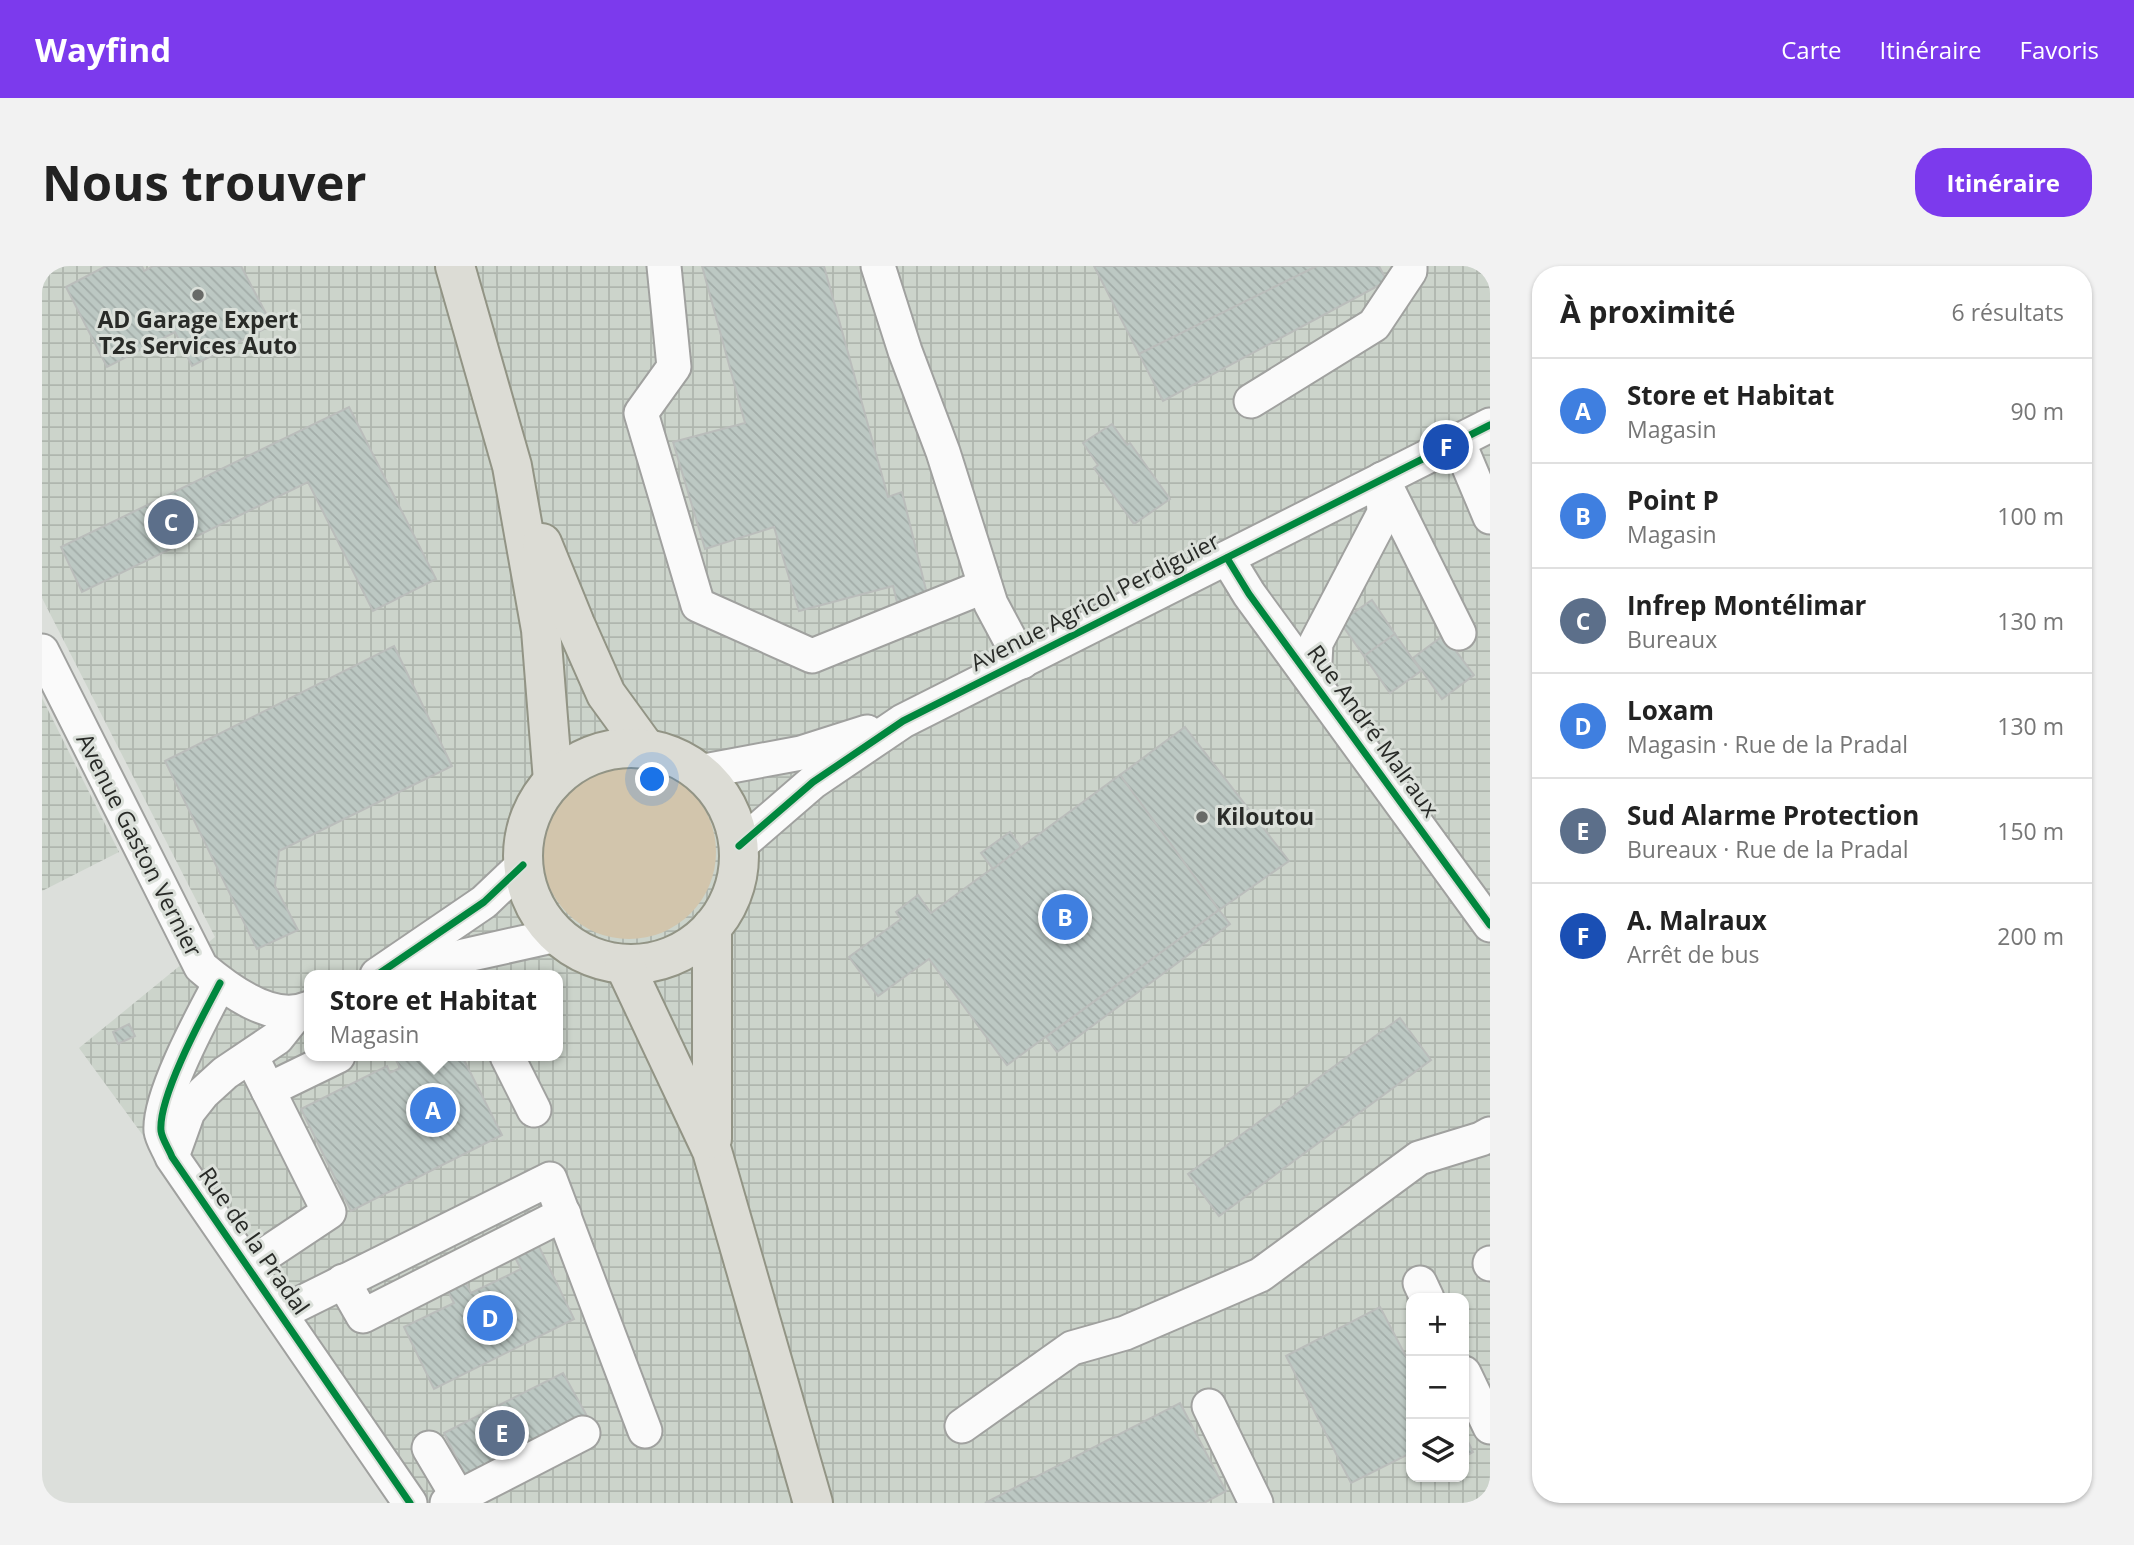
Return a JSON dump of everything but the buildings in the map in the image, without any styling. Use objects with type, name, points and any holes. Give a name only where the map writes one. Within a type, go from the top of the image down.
[{"type":"main road","points":[[455,266],[512,466],[606,694],[646,749]]},
{"type":"main road","points":[[512,466],[541,630],[553,781]]},
{"type":"main road","points":[[612,749],[646,749],[674,756],[699,772],[719,792],[732,818],[739,846],[737,875],[728,903],[712,927],[687,948],[657,961],[624,964],[600,960],[577,950],[557,935],[540,915],[528,891],[523,865],[524,835],[535,806],[553,781],[580,761],[612,749]]},
{"type":"main road","points":[[712,927],[712,1152]]},
{"type":"main road","points":[[624,964],[712,1152],[813,1503]]},
{"type":"street","points":[[664,266],[674,367],[641,413],[698,605],[812,656],[985,586]]},
{"type":"street","points":[[878,266],[905,351],[943,452],[991,604],[1022,662]]},
{"type":"street","points":[[1251,401],[1374,325],[1410,271],[1410,266]]},
{"type":"street","name":"Avenue Agricol Perdiguier","points":[[739,846],[813,782],[903,721],[1490,425]]},
{"type":"street","points":[[1458,441],[1490,517]]},
{"type":"street","points":[[1382,479],[1459,633]]},
{"type":"street","points":[[1314,682],[1316,643],[1384,513],[1382,479]]},
{"type":"street","name":"Rue André Malraux","points":[[1227,558],[1249,594],[1490,925]]},
{"type":"street","name":"Avenue Gaston Vernier","points":[[42,651],[201,967],[220,983],[264,1006],[275,1010],[303,1011]]},
{"type":"street","name":"Avenue Agricol Perdiguier","points":[[699,772],[800,753],[903,721]]},
{"type":"street","points":[[384,970],[484,902],[523,865]]},
{"type":"street","points":[[415,970],[463,956],[557,935]]},
{"type":"street","name":"Rue de la Pradal","points":[[220,983],[188,1044],[164,1110],[161,1132],[172,1157],[410,1503]]},
{"type":"street","name":"Rue de la Pradal","points":[[172,1157],[188,1112],[203,1093],[225,1073],[277,1038],[303,1011]]},
{"type":"street","points":[[248,1266],[329,1212],[251,1056]]},
{"type":"street","points":[[268,1090],[328,1061]]},
{"type":"street","points":[[510,1061],[534,1110]]},
{"type":"street","points":[[962,1426],[1072,1348],[1125,1333],[1260,1275],[1419,1158],[1481,1139],[1490,1133]]},
{"type":"street","points":[[281,1313],[550,1179],[645,1431]]},
{"type":"street","points":[[1469,1383],[1490,1427]]},
{"type":"street","points":[[1209,1406],[1256,1503]]},
{"type":"street","points":[[429,1448],[453,1500],[583,1433]]},
{"type":"shaded area","points":[[42,266],[1490,266],[1490,1503],[412,1503],[79,1048],[215,937],[42,598]]},
{"type":"shaded area","points":[[42,698],[119,852],[42,891]]},
{"type":"shaded area","points":[[629,765],[662,772],[690,791],[709,819],[716,852],[709,885],[690,913],[662,932],[629,939],[596,932],[568,913],[549,885],[542,852],[549,819],[568,791],[596,772]]},
{"type":"cycle path","points":[[739,846],[813,782],[903,721],[1490,425]]},
{"type":"cycle path","points":[[1227,558],[1249,594],[1490,925]]},
{"type":"cycle path","points":[[384,970],[484,902],[523,865]]},
{"type":"cycle path","points":[[220,983],[174,1078],[162,1116],[163,1137],[172,1157],[410,1503]]},
{"type":"place","name":"AD Garage Expert T2s Services Auto","points":[[198,295]]},
{"type":"place","name":"A. Malraux","points":[[1446,447]]},
{"type":"place","name":"Infrep Montélimar","points":[[171,522]]},
{"type":"place","name":"Kiloutou","points":[[1202,817]]},
{"type":"place","name":"Point P","points":[[1065,917]]},
{"type":"place","name":"Store et Habitat","points":[[433,1110]]},
{"type":"place","name":"Loxam","points":[[490,1318]]},
{"type":"place","name":"Sud Alarme Protection","points":[[502,1433]]}]
